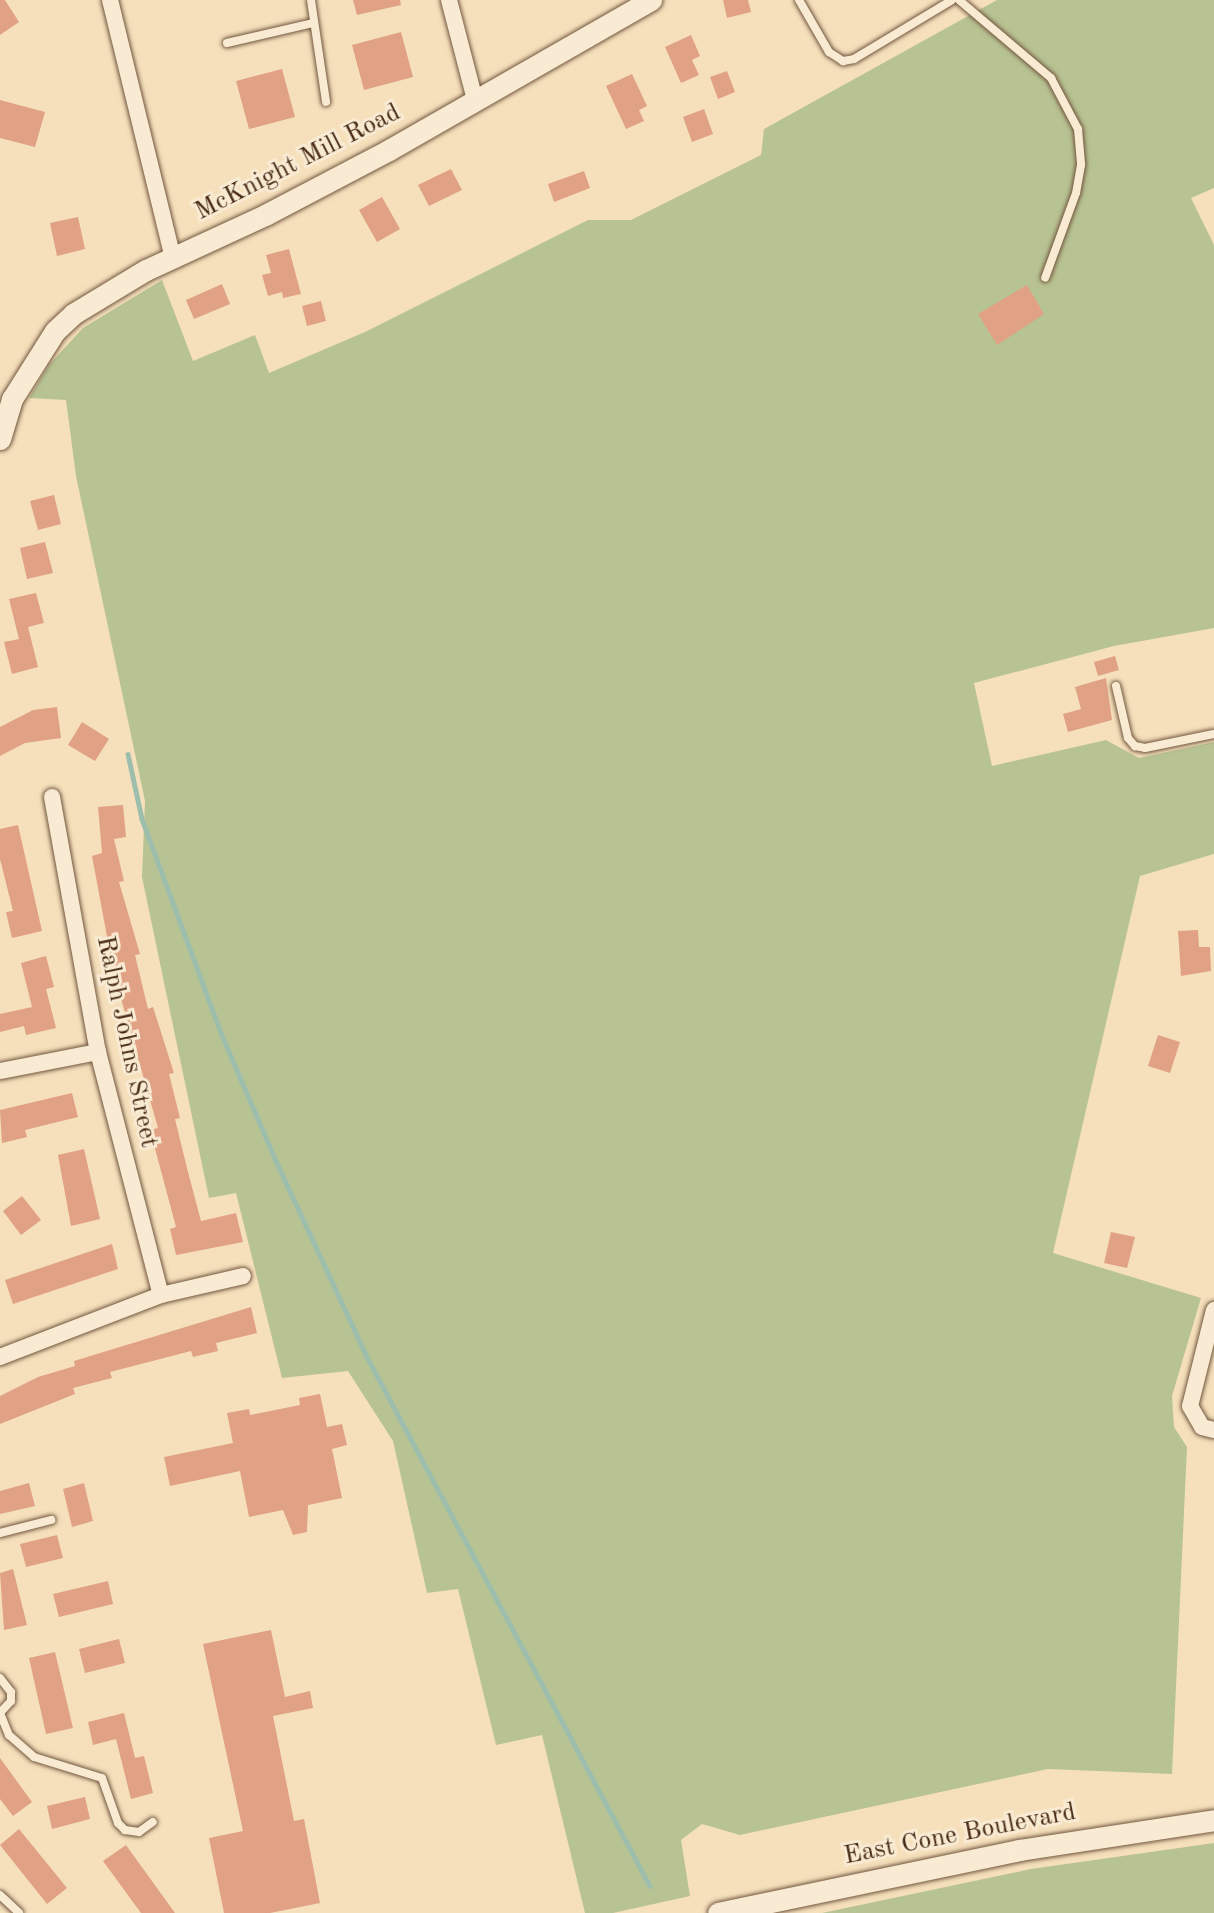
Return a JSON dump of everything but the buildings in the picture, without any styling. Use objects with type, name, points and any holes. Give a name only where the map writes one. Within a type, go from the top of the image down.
[{"type":"street","points":[[110,0],[173,258]]},
{"type":"street","points":[[449,0],[475,100]]},
{"type":"street","name":"McKnight Mill Road","points":[[0,439],[6,396],[55,331],[73,314],[173,258],[267,214],[651,0]]},
{"type":"street","name":"Ralph Johns Street","points":[[52,797],[98,1052],[161,1295]]},
{"type":"street","points":[[0,1072],[98,1052]]},
{"type":"street","points":[[0,1357],[161,1295],[243,1276]]},
{"type":"street","points":[[1208,1429],[1193,1415],[1191,1395],[1214,1310]]},
{"type":"street","name":"East Cone Boulevard","points":[[718,1913],[1007,1852],[1214,1820]]},
{"type":"lane","points":[[311,0],[326,102]]},
{"type":"lane","points":[[799,0],[829,52],[844,61],[854,60],[952,0]]},
{"type":"lane","points":[[959,0],[1051,78],[1078,129],[1081,165],[1076,193],[1045,278]]},
{"type":"lane","points":[[227,43],[313,23]]},
{"type":"lane","points":[[1116,686],[1128,738],[1135,746],[1161,746],[1214,734]]},
{"type":"lane","points":[[0,1534],[51,1520]]},
{"type":"lane","points":[[0,1678],[11,1692],[11,1701],[0,1713],[9,1735],[34,1757],[102,1778],[118,1823],[125,1830],[139,1832],[153,1822]]},
{"type":"lane","points":[[0,1895],[19,1913]]},
{"type":"green space","points":[[997,0],[1214,0],[1214,188],[1191,198],[1214,245],[1214,628],[1114,646],[974,683],[992,766],[1106,740],[1139,758],[1214,742],[1214,854],[1140,876],[1053,1253],[1201,1298],[1172,1396],[1174,1427],[1187,1447],[1172,1774],[1048,1769],[740,1835],[702,1824],[681,1840],[690,1896],[613,1913],[585,1913],[542,1735],[496,1745],[458,1589],[427,1593],[393,1441],[348,1371],[282,1378],[236,1193],[209,1198],[142,877],[145,801],[76,476],[66,400],[29,398],[49,365],[83,328],[162,280],[193,361],[255,335],[269,373],[365,332],[588,220],[631,220],[761,155],[764,129]]},
{"type":"green space","points":[[1214,1843],[1214,1913],[822,1913],[1031,1869]]},
{"type":"waterway","points":[[128,754],[142,819],[221,1033],[277,1163],[366,1355],[650,1886]]}]
